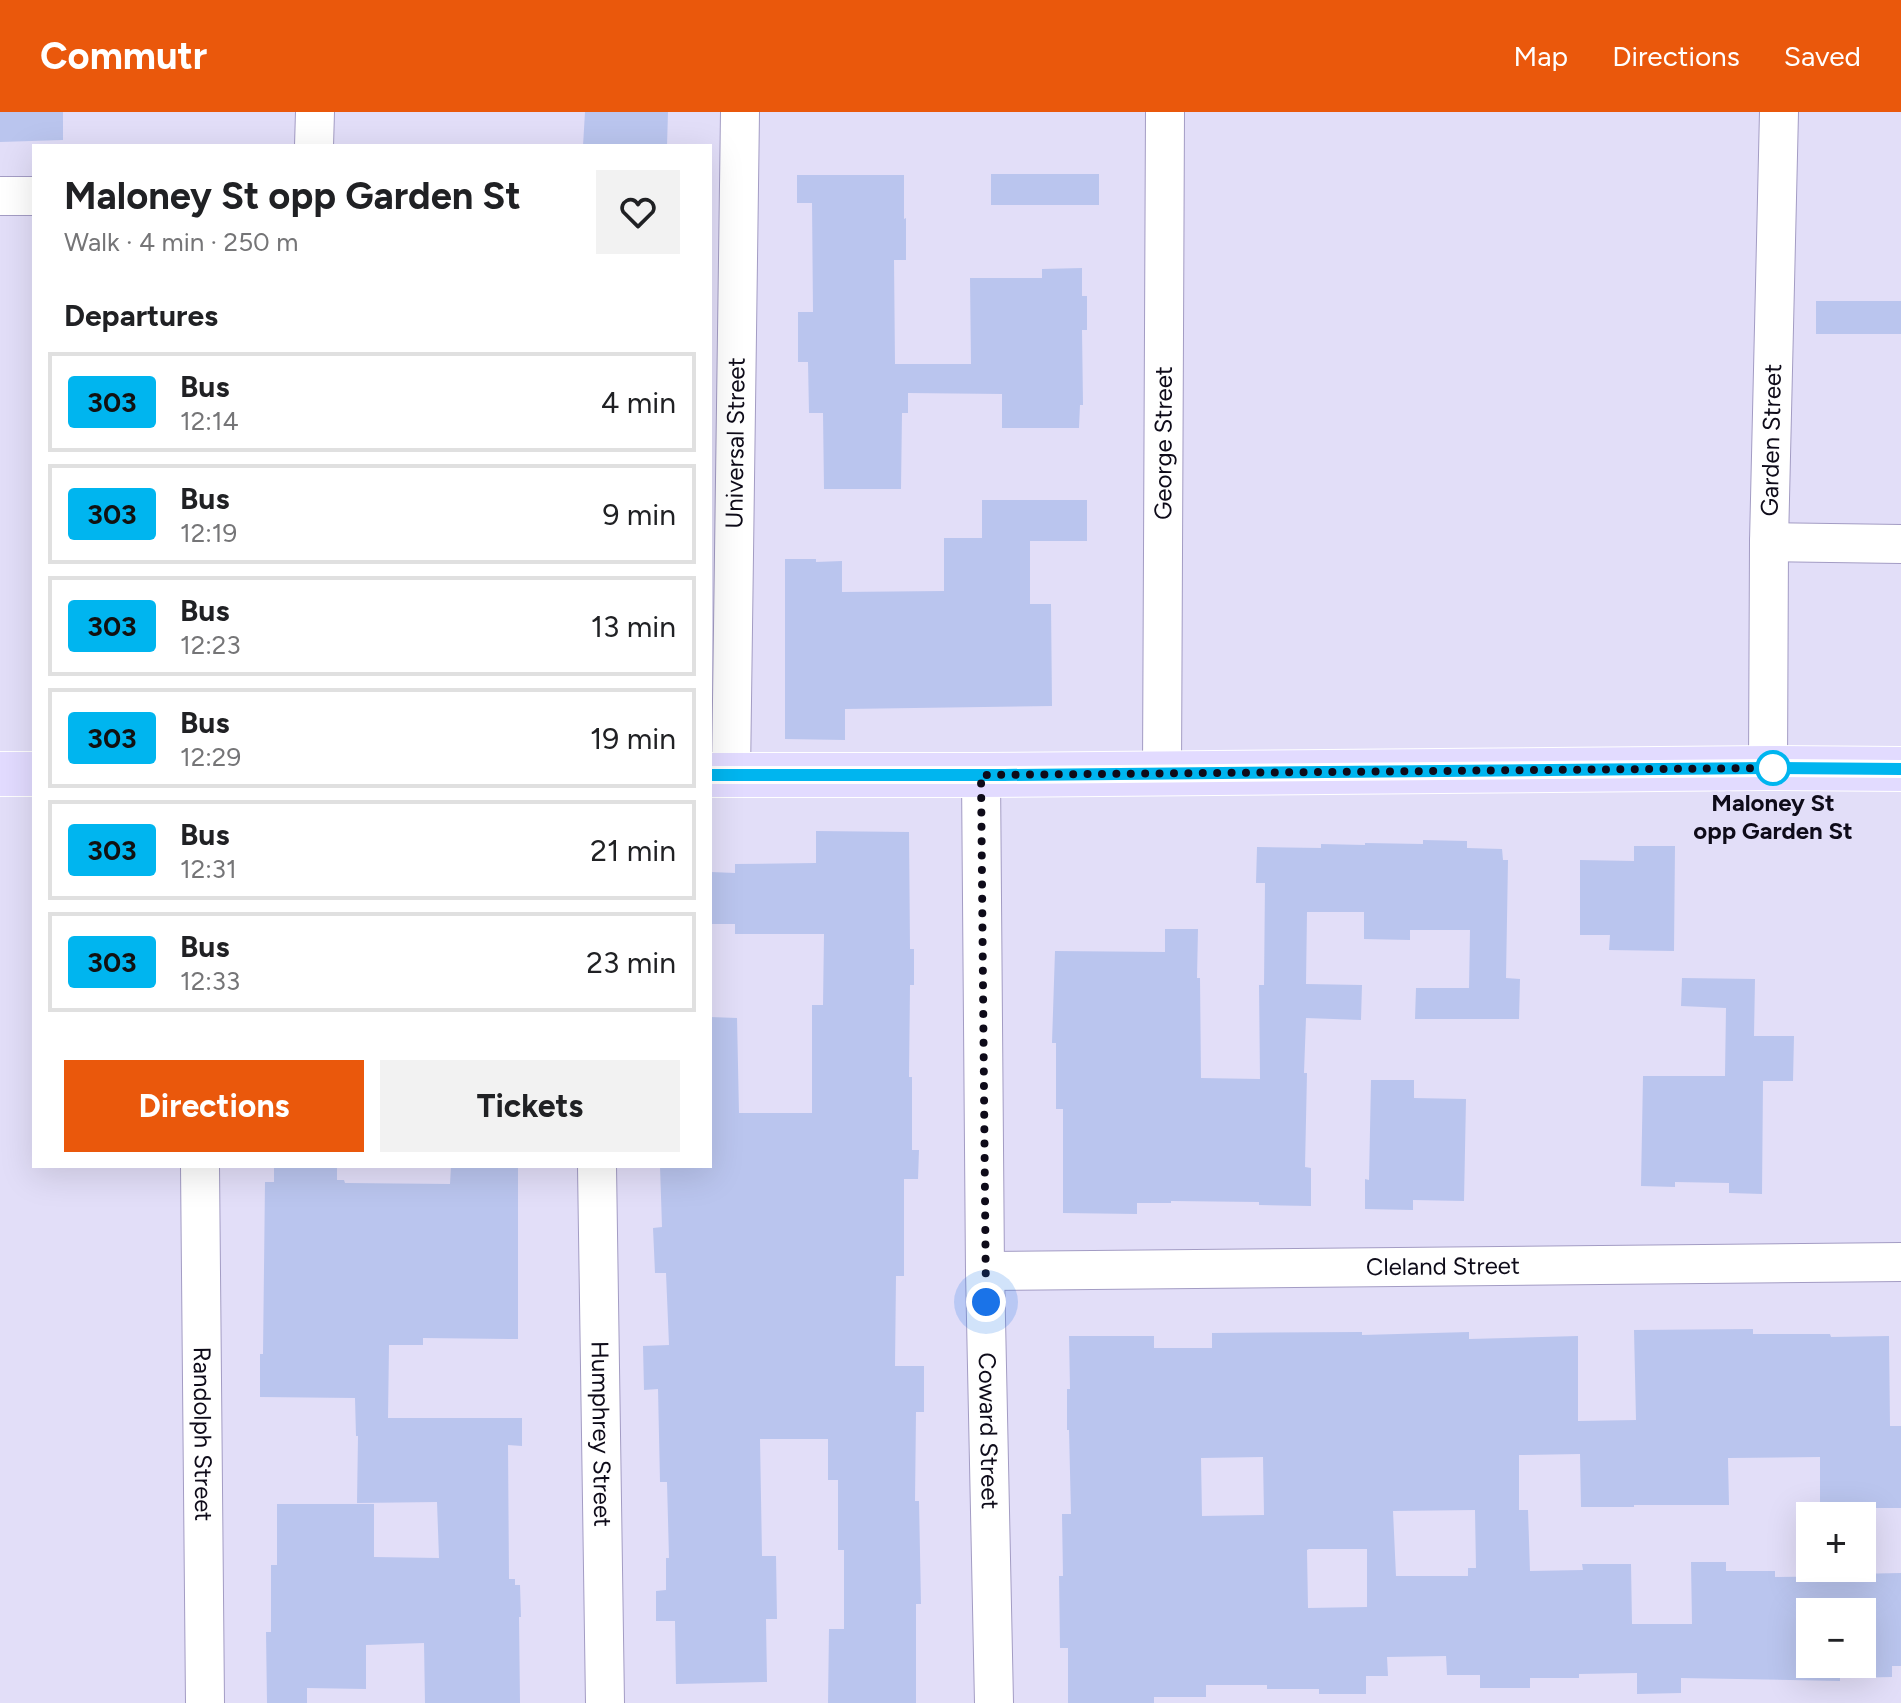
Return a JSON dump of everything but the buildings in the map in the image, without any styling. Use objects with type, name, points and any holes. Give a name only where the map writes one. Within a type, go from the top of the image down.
[{"type":"main road","points":[[721,775],[1901,769]]},
{"type":"main road","points":[[0,774],[32,774]]},
{"type":"street","points":[[314,144],[315,112]]},
{"type":"street","name":"Universal Street","points":[[721,775],[740,112]]},
{"type":"street","name":"George Street","points":[[1162,773],[1165,112]]},
{"type":"street","name":"Garden Street","points":[[1768,768],[1769,542],[1779,112]]},
{"type":"street","points":[[0,196],[32,196]]},
{"type":"street","points":[[1769,542],[1901,544]]},
{"type":"street","name":"Coward Street","points":[[981,775],[985,1271],[994,1703]]},
{"type":"street","name":"Randolph Street","points":[[200,1168],[205,1703]]},
{"type":"street","name":"Humphrey Street","points":[[597,1168],[605,1703]]},
{"type":"street","name":"Cleland Street","points":[[985,1271],[1901,1262]]},
{"type":"bus line","name":"303","points":[[712,775],[1901,769]]},
{"type":"place","name":"Maloney St opp Garden St","points":[[1773,768]]},
{"type":"route","points":[[986,1302],[981,775],[1773,768]]}]
